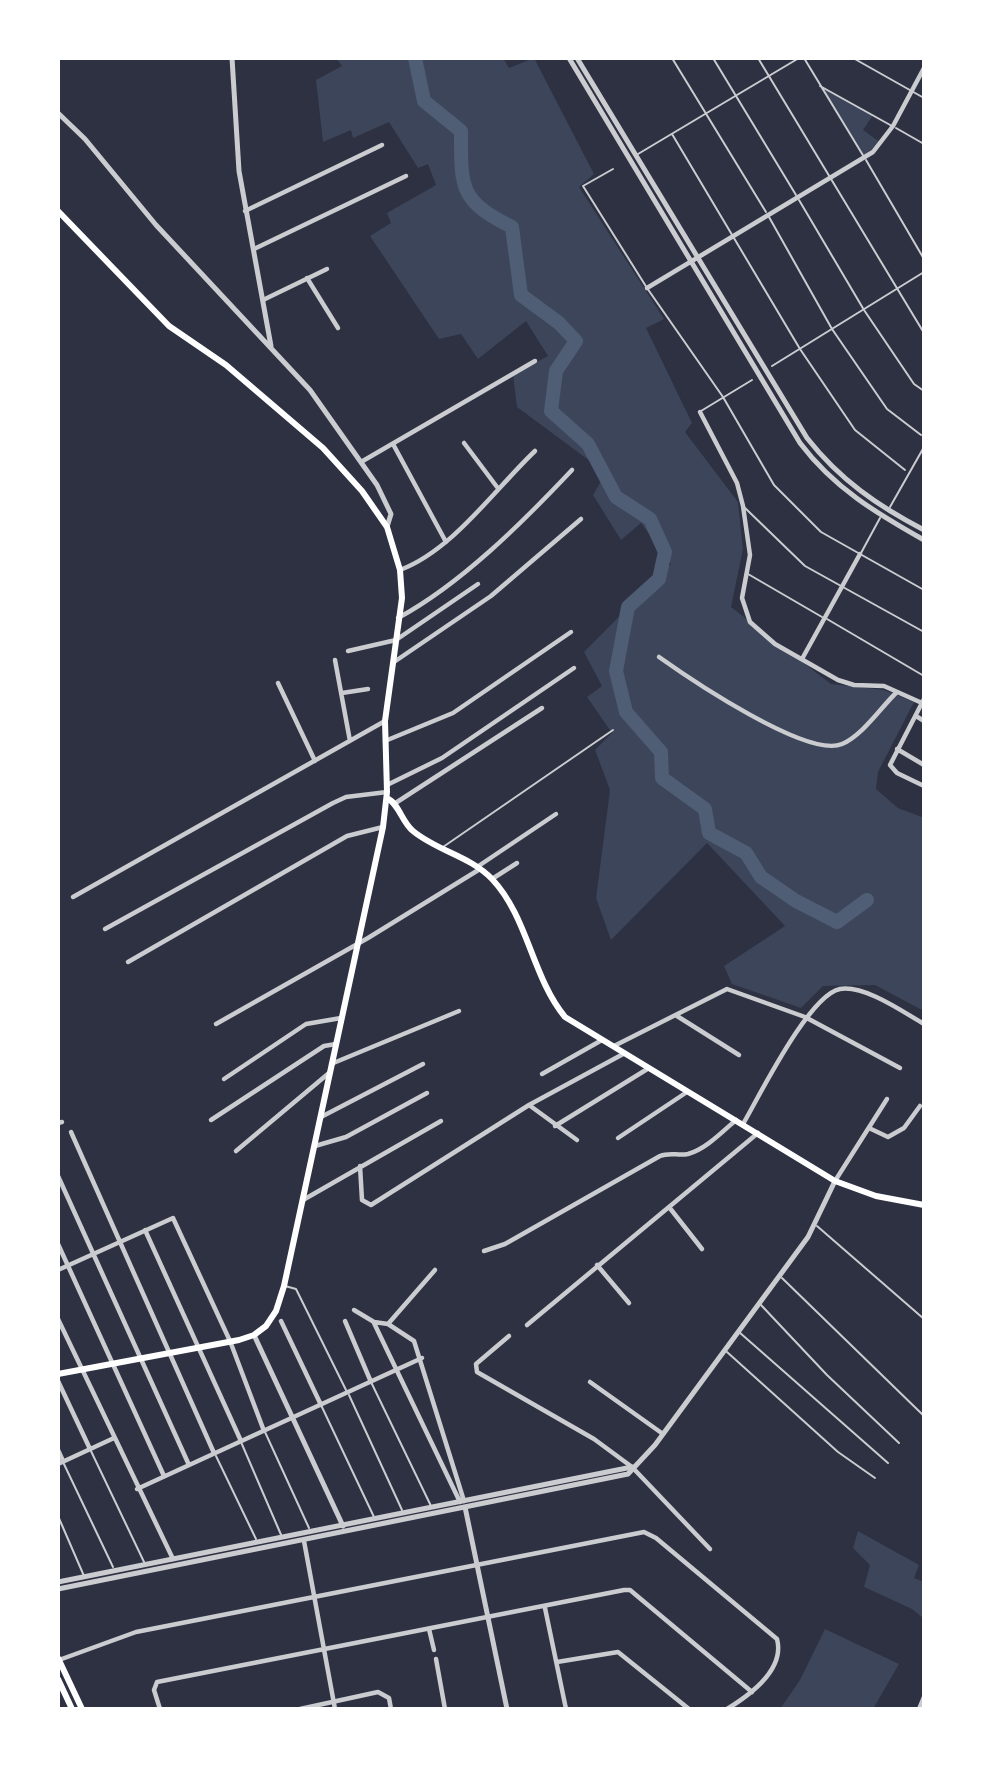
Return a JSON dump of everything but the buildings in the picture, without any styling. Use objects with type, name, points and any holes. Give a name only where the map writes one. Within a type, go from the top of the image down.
[{"type":"main road","points":[[58,211],[169,326],[226,365],[323,448],[362,491],[387,527],[400,570],[402,598],[385,721],[387,792],[383,827],[315,1146],[276,1311],[254,1335],[230,1342],[58,1374]]},
{"type":"main road","points":[[387,792],[412,831],[479,868],[492,879],[511,908],[555,1005],[565,1017],[835,1181],[876,1196],[924,1205]]},
{"type":"main road","points":[[58,1659],[82,1709]]},
{"type":"main road","points":[[58,1679],[72,1709]]},
{"type":"street","points":[[232,58],[239,171],[271,346]]},
{"type":"street","points":[[569,58],[800,443],[837,485],[924,540]]},
{"type":"street","points":[[577,58],[807,438],[844,480],[888,511],[924,530]]},
{"type":"street","points":[[647,288],[865,159],[895,127],[924,68]]},
{"type":"street","points":[[58,113],[85,139],[156,225],[310,390],[386,501],[391,514],[387,527]]},
{"type":"street","points":[[245,211],[382,145]]},
{"type":"street","points":[[254,249],[406,176]]},
{"type":"street","points":[[263,300],[327,269]]},
{"type":"street","points":[[307,278],[338,328]]},
{"type":"street","points":[[361,462],[536,361]]},
{"type":"street","points":[[700,412],[737,483],[743,506],[750,555],[742,598],[745,611],[756,628],[802,659],[854,685],[884,686],[923,701],[890,762],[893,770],[924,786]]},
{"type":"street","points":[[464,443],[497,487]]},
{"type":"street","points":[[393,444],[446,542]]},
{"type":"street","points":[[400,570],[425,559],[446,542],[535,451]]},
{"type":"street","points":[[398,618],[472,563],[539,505],[572,470]]},
{"type":"street","points":[[394,662],[491,596],[581,519]]},
{"type":"street","points":[[802,659],[860,554]]},
{"type":"street","points":[[348,651],[396,640],[478,584]]},
{"type":"street","points":[[384,741],[453,713],[571,632]]},
{"type":"street","points":[[659,657],[742,710],[826,747],[842,744],[853,736],[897,691]]},
{"type":"street","points":[[335,660],[351,741]]},
{"type":"street","points":[[105,929],[332,803],[346,797],[387,792],[574,668]]},
{"type":"street","points":[[278,683],[315,761]]},
{"type":"street","points":[[342,693],[368,689]]},
{"type":"street","points":[[394,804],[542,708]]},
{"type":"street","points":[[916,716],[924,721]]},
{"type":"street","points":[[73,897],[385,721]]},
{"type":"street","points":[[897,749],[924,765]]},
{"type":"street","points":[[216,1024],[359,942],[479,868],[556,814]]},
{"type":"street","points":[[128,962],[347,836],[383,827]]},
{"type":"street","points":[[492,879],[517,863]]},
{"type":"street","points":[[614,1046],[727,989],[805,1017],[900,1068]]},
{"type":"street","points":[[484,1251],[505,1244],[660,1156],[669,1152],[686,1154],[700,1149],[740,1122],[805,1017],[832,993],[847,989],[874,996],[924,1024]]},
{"type":"street","points":[[236,1151],[330,1068],[459,1011]]},
{"type":"street","points":[[676,1016],[739,1055]]},
{"type":"street","points":[[224,1079],[306,1024],[341,1018]]},
{"type":"street","points":[[542,1074],[604,1040]]},
{"type":"street","points":[[211,1120],[324,1045],[336,1044]]},
{"type":"street","points":[[360,1166],[362,1200],[372,1205],[529,1105],[626,1052]]},
{"type":"street","points":[[320,1118],[423,1064]]},
{"type":"street","points":[[555,1126],[650,1068]]},
{"type":"street","points":[[618,1138],[688,1090]]},
{"type":"street","points":[[315,1146],[346,1137],[427,1093]]},
{"type":"street","points":[[58,1582],[311,1532],[465,1509],[628,1474],[663,1434],[780,1275],[815,1224],[835,1181],[887,1099]]},
{"type":"street","points":[[529,1105],[577,1140]]},
{"type":"street","points":[[869,1128],[888,1137],[904,1128],[920,1106]]},
{"type":"street","points":[[303,1200],[441,1121]]},
{"type":"street","points":[[71,1132],[215,1453]]},
{"type":"street","points":[[527,1325],[758,1133]]},
{"type":"street","points":[[58,1175],[189,1465]]},
{"type":"street","points":[[669,1207],[702,1249]]},
{"type":"street","points":[[58,1270],[173,1218],[230,1342],[264,1430]]},
{"type":"street","points":[[145,1230],[241,1441]]},
{"type":"street","points":[[58,1244],[164,1476]]},
{"type":"street","points":[[597,1265],[629,1303]]},
{"type":"street","points":[[388,1324],[435,1270]]},
{"type":"street","points":[[354,1310],[374,1322],[388,1324],[408,1334],[422,1358],[465,1509],[507,1709]]},
{"type":"street","points":[[58,1319],[137,1489],[173,1559]]},
{"type":"street","points":[[281,1321],[321,1405]]},
{"type":"street","points":[[345,1321],[371,1382]]},
{"type":"street","points":[[374,1322],[462,1501]]},
{"type":"street","points":[[254,1335],[344,1529]]},
{"type":"street","points":[[509,1336],[475,1368],[594,1439],[632,1467],[710,1549]]},
{"type":"street","points":[[137,1489],[422,1358]]},
{"type":"street","points":[[58,1381],[90,1449]]},
{"type":"street","points":[[590,1381],[663,1434]]},
{"type":"street","points":[[58,1450],[60,1462],[114,1438]]},
{"type":"street","points":[[58,1589],[304,1541],[374,1518],[632,1467]]},
{"type":"street","points":[[58,1659],[125,1635],[314,1595],[644,1532],[656,1538],[777,1639],[780,1650],[778,1660],[752,1692],[727,1709]]},
{"type":"street","points":[[304,1541],[335,1709]]},
{"type":"street","points":[[160,1709],[154,1690],[157,1682],[630,1590],[752,1692]]},
{"type":"street","points":[[545,1608],[566,1709]]},
{"type":"street","points":[[429,1629],[434,1650]]},
{"type":"street","points":[[557,1662],[618,1652],[689,1709]]},
{"type":"street","points":[[436,1659],[445,1709]]},
{"type":"street","points":[[300,1709],[378,1692],[384,1693],[391,1709]]},
{"type":"street","points":[[919,1709],[924,1697]]},
{"type":"lane","points":[[672,58],[768,215],[832,329],[887,409],[921,435]]},
{"type":"lane","points":[[713,58],[864,310],[914,384],[924,391]]},
{"type":"lane","points":[[758,58],[924,333]]},
{"type":"lane","points":[[636,155],[799,58]]},
{"type":"lane","points":[[804,58],[924,258]]},
{"type":"lane","points":[[853,58],[924,98]]},
{"type":"lane","points":[[818,85],[924,144]]},
{"type":"lane","points":[[672,134],[800,349],[855,430],[905,470]]},
{"type":"lane","points":[[612,169],[583,186],[647,288],[723,397],[774,485],[821,532],[924,590]]},
{"type":"lane","points":[[772,366],[924,272]]},
{"type":"lane","points":[[700,412],[704,406],[752,380]]},
{"type":"lane","points":[[888,511],[924,447]]},
{"type":"lane","points":[[743,506],[805,566],[924,632]]},
{"type":"lane","points":[[860,554],[881,515]]},
{"type":"lane","points":[[747,573],[924,676]]},
{"type":"lane","points":[[442,847],[612,730]]},
{"type":"lane","points":[[815,1224],[924,1319]]},
{"type":"lane","points":[[780,1275],[924,1416]]},
{"type":"lane","points":[[284,1286],[296,1289],[348,1392],[403,1513]]},
{"type":"lane","points":[[758,1302],[827,1375],[899,1443]]},
{"type":"lane","points":[[737,1330],[888,1463]]},
{"type":"lane","points":[[724,1349],[838,1451],[875,1478]]},
{"type":"lane","points":[[371,1382],[432,1507]]},
{"type":"lane","points":[[321,1405],[374,1518]]},
{"type":"lane","points":[[264,1430],[311,1532]]},
{"type":"lane","points":[[241,1441],[283,1538]]},
{"type":"lane","points":[[90,1449],[145,1565]]},
{"type":"lane","points":[[215,1453],[258,1543]]},
{"type":"lane","points":[[60,1462],[115,1571]]},
{"type":"lane","points":[[58,1516],[84,1577]]},
{"type":"shaded area","points":[[336,58],[503,58],[509,68],[534,58],[594,174],[579,187],[664,319],[646,328],[692,423],[685,432],[738,502],[743,549],[731,607],[831,684],[884,690],[914,702],[878,772],[876,789],[898,808],[922,817],[924,814],[924,1011],[875,985],[823,986],[801,1008],[732,984],[724,966],[785,926],[707,843],[611,940],[596,898],[610,790],[595,750],[612,733],[587,697],[602,686],[584,652],[671,564],[641,523],[621,540],[593,495],[606,473],[517,407],[513,375],[548,356],[526,321],[478,359],[461,334],[439,339],[370,236],[391,223],[387,213],[436,185],[428,164],[418,168],[389,122],[353,138],[351,130],[323,142],[316,80],[342,66]]},
{"type":"shaded area","points":[[819,86],[873,115],[863,130],[880,142],[865,157]]},
{"type":"shaded area","points":[[858,1531],[919,1565],[914,1578],[924,1582],[924,1619],[912,1609],[864,1587],[870,1565],[853,1548]]},
{"type":"shaded area","points":[[825,1629],[899,1664],[873,1709],[780,1709],[800,1680]]},
{"type":"waterway","points":[[415,58],[424,101],[461,131],[463,179],[467,190],[482,209],[512,227],[521,295],[559,323],[576,341],[556,371],[551,411],[588,444],[616,497],[650,519],[665,552],[659,579],[628,607],[616,671],[626,712],[661,752],[662,778],[705,809],[709,833],[746,853],[761,877],[796,901],[837,922],[867,900]]}]
